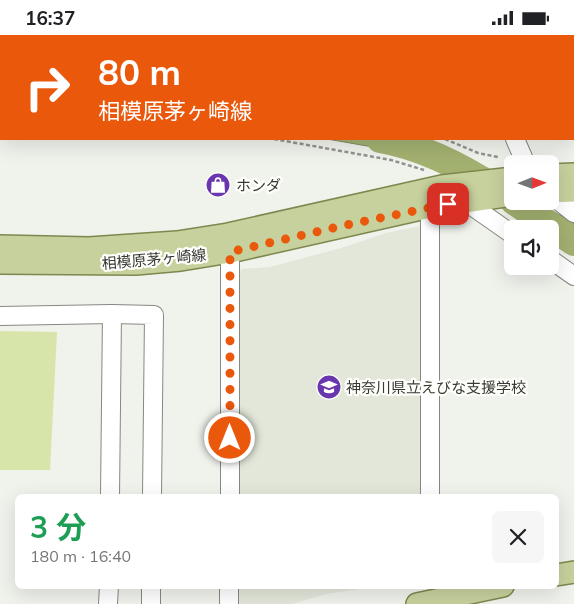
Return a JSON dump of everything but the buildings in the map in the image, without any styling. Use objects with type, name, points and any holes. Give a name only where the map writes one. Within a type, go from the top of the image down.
[{"type":"main road","points":[[559,175],[574,174]]},
{"type":"main road","name":"相模原茅ヶ崎線","points":[[0,246],[89,248],[177,242],[228,234],[447,185],[504,179]]},
{"type":"main road","points":[[559,192],[574,191]]},
{"type":"main road","name":"相模原茅ヶ崎線","points":[[0,263],[136,264],[181,259],[230,252],[430,207],[504,196]]},
{"type":"main road","points":[[559,574],[574,572]]},
{"type":"main road","points":[[426,597],[482,589]]},
{"type":"street","points":[[516,140],[522,155]]},
{"type":"street","points":[[447,185],[504,228]]},
{"type":"street","points":[[559,200],[574,213]]},
{"type":"street","points":[[430,207],[430,494]]},
{"type":"street","points":[[230,252],[230,494]]},
{"type":"street","points":[[559,265],[574,276]]},
{"type":"street","points":[[110,494],[112,314]]},
{"type":"street","points":[[0,316],[154,315],[152,494]]},
{"type":"street","points":[[108,604],[109,589]]},
{"type":"street","points":[[151,589],[151,604]]},
{"type":"street","points":[[230,589],[230,604]]},
{"type":"path","points":[[280,140],[391,160],[425,170],[447,185]]},
{"type":"path","points":[[447,140],[478,153],[498,157]]},
{"type":"shaded area","points":[[333,140],[417,140],[465,158],[473,163],[441,169],[387,147],[367,146]]},
{"type":"shaded area","points":[[551,210],[574,223],[574,249],[559,238],[559,220],[530,220],[516,212]]},
{"type":"shaded area","name":"神奈川県立えびな支援学校","points":[[425,225],[424,494],[233,494],[235,278],[242,269],[270,267],[341,248],[386,233]]},
{"type":"shaded area","points":[[0,331],[57,332],[50,470],[0,470]]},
{"type":"shaded area","points":[[233,589],[360,589],[326,594],[292,604],[233,604]]},
{"type":"pier","points":[[476,163],[474,166],[441,172],[436,170]]},
{"type":"waterway","points":[[385,140],[411,147],[442,159],[499,191]]},
{"type":"waterway","points":[[527,210],[574,242]]},
{"type":"place","name":"ホンダ","points":[[218,185]]},
{"type":"place","name":"神奈川県立えびな支援学校","points":[[329,387]]},
{"type":"route","points":[[230,438],[230,252],[448,204]]}]
